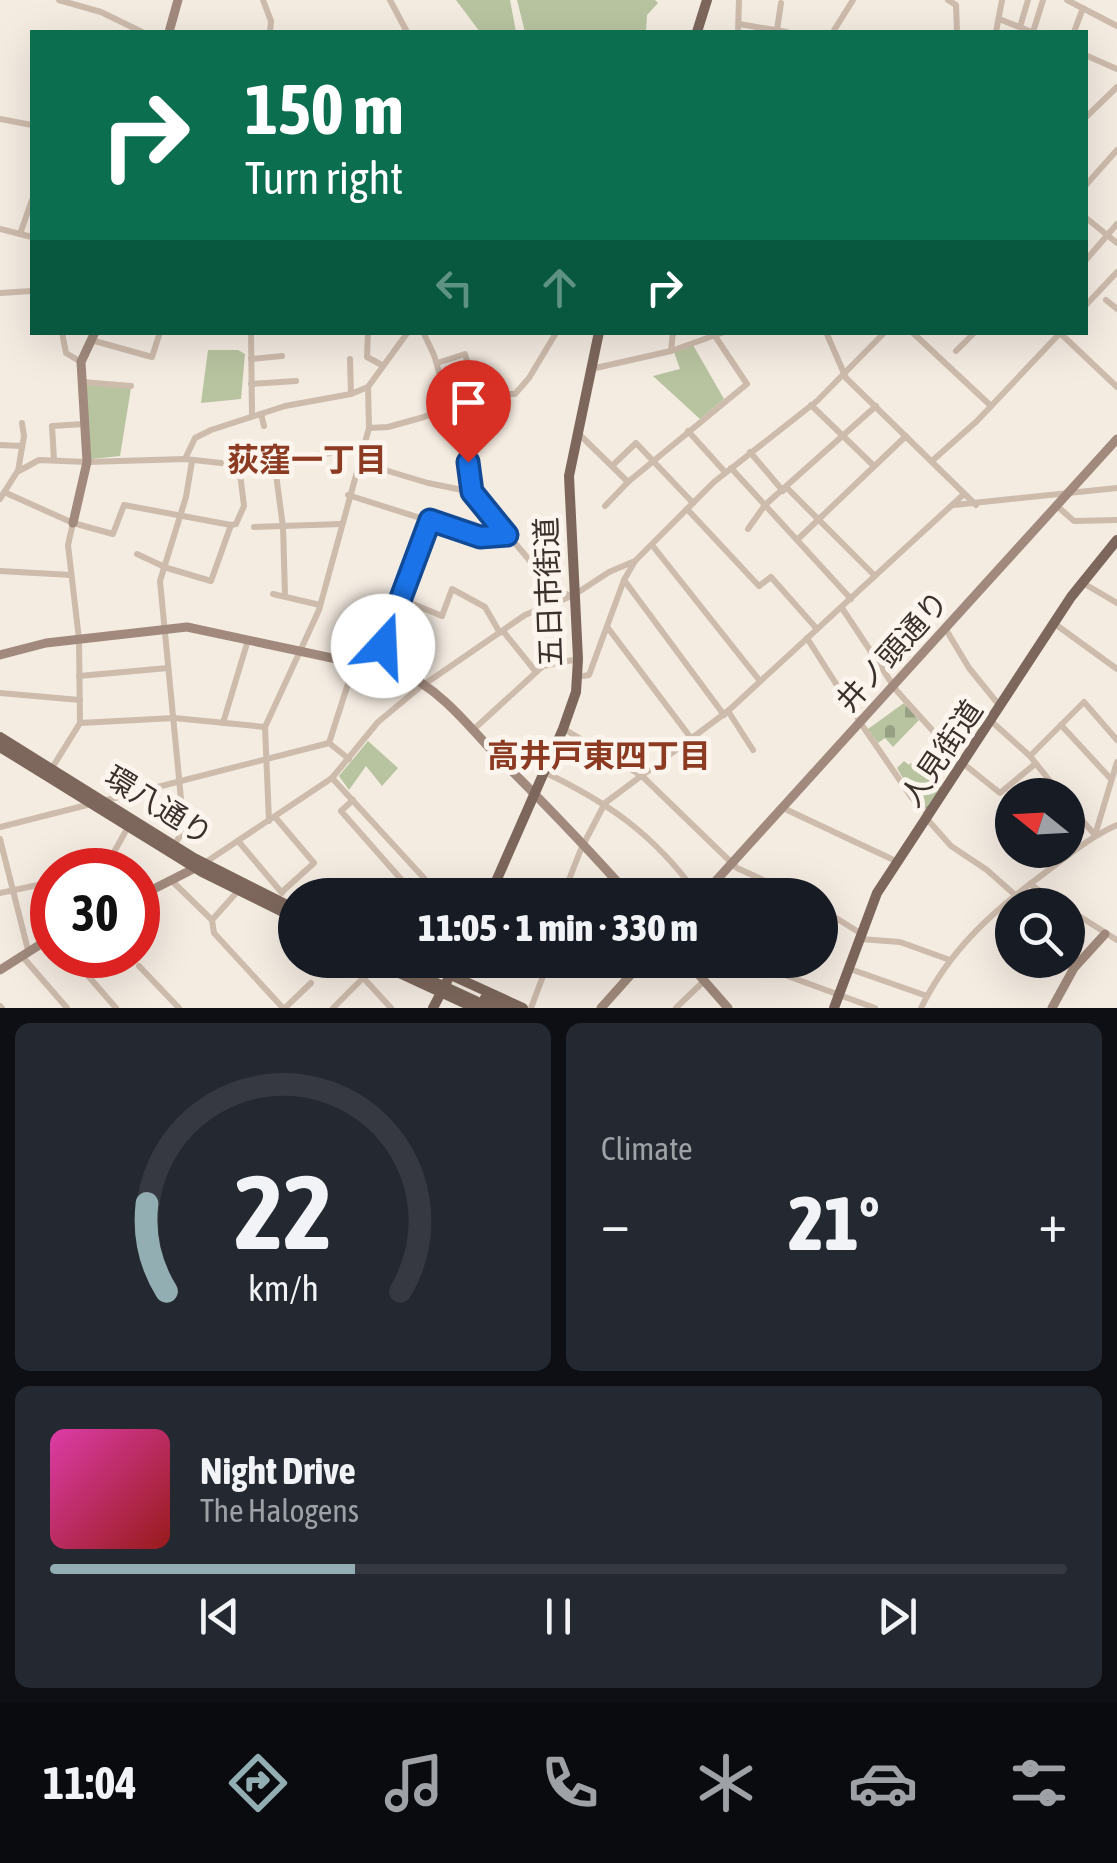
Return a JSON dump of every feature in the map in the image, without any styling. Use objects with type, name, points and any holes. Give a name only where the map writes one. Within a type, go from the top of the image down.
[{"type":"main road","points":[[698,30],[706,0]]},
{"type":"main road","name":"五日市街道","points":[[498,878],[564,729],[578,677],[569,486],[598,335]]},
{"type":"main road","name":"人見街道","points":[[834,1008],[873,901],[1083,582],[1117,540]]},
{"type":"main road","name":"環八通り","points":[[0,737],[174,845],[237,892],[278,901]]},
{"type":"main road","name":"環八通り","points":[[0,748],[128,827],[200,866],[278,900]]},
{"type":"main road","points":[[410,978],[475,1008]]},
{"type":"main road","points":[[427,978],[491,1008]]},
{"type":"main road","points":[[441,978],[506,1008]]},
{"type":"main road","points":[[432,1008],[448,978]]},
{"type":"main road","points":[[457,978],[524,1008]]},
{"type":"street","points":[[58,0],[101,12],[138,30]]},
{"type":"street","points":[[170,30],[178,0]]},
{"type":"street","points":[[263,0],[270,30]]},
{"type":"street","points":[[390,0],[406,30]]},
{"type":"street","points":[[739,0],[738,28],[777,30],[781,4]]},
{"type":"street","points":[[834,30],[853,0]]},
{"type":"street","points":[[948,0],[956,5],[957,30]]},
{"type":"street","points":[[996,30],[1002,0]]},
{"type":"street","points":[[1020,27],[1028,0]]},
{"type":"street","points":[[1033,30],[1043,0]]},
{"type":"street","points":[[1067,0],[1117,26]]},
{"type":"street","points":[[1075,30],[1083,8]]},
{"type":"street","points":[[999,19],[1027,30]]},
{"type":"street","points":[[397,30],[402,23]]},
{"type":"street","points":[[1088,56],[1117,69]]},
{"type":"street","points":[[1088,116],[1115,93]]},
{"type":"street","points":[[0,119],[30,125]]},
{"type":"street","points":[[1088,175],[1117,150]]},
{"type":"street","points":[[20,234],[30,206]]},
{"type":"street","points":[[1088,218],[1117,243]]},
{"type":"street","points":[[1088,258],[1117,224]]},
{"type":"street","points":[[0,228],[30,236]]},
{"type":"street","points":[[1088,303],[1117,272]]},
{"type":"street","points":[[0,294],[30,291]]},
{"type":"street","points":[[1106,300],[1117,309]]},
{"type":"street","points":[[63,335],[66,353],[81,362]]},
{"type":"street","points":[[51,769],[80,723],[79,638],[68,545],[87,462],[81,362],[93,336],[152,358],[159,335]]},
{"type":"street","points":[[252,335],[252,417]]},
{"type":"street","points":[[368,335],[368,357],[382,366]]},
{"type":"street","points":[[174,845],[184,830],[160,581],[180,517],[195,438],[261,414],[368,387],[406,335]]},
{"type":"street","points":[[424,335],[462,440],[472,492],[552,587],[565,596],[574,595]]},
{"type":"street","points":[[369,428],[410,422],[476,392],[515,394],[555,335]]},
{"type":"street","points":[[671,352],[673,335]]},
{"type":"street","points":[[827,335],[844,376],[976,504]]},
{"type":"street","points":[[578,677],[588,675],[635,561],[728,470],[844,376],[883,335]]},
{"type":"street","points":[[915,335],[991,406]]},
{"type":"street","points":[[956,352],[972,335]]},
{"type":"street","points":[[932,461],[1058,335]]},
{"type":"street","points":[[1062,335],[1117,388]]},
{"type":"street","points":[[590,369],[671,352],[715,336],[747,384],[628,482],[605,506]]},
{"type":"street","points":[[437,363],[465,354],[476,392]]},
{"type":"street","points":[[251,360],[282,356]]},
{"type":"street","points":[[350,359],[350,394]]},
{"type":"street","points":[[251,384],[296,381]]},
{"type":"street","points":[[81,382],[130,386]]},
{"type":"street","points":[[304,878],[314,864],[272,820],[265,727],[320,605],[369,428],[368,387]]},
{"type":"street","points":[[810,405],[874,466]]},
{"type":"street","points":[[748,529],[765,506],[876,406]]},
{"type":"street","points":[[261,414],[264,426]]},
{"type":"street","points":[[22,423],[17,472],[2,495],[113,534],[124,505],[236,524],[244,506],[240,465]]},
{"type":"street","points":[[54,460],[52,426],[84,424]]},
{"type":"street","points":[[577,432],[628,482]]},
{"type":"street","points":[[688,432],[765,506],[851,599]]},
{"type":"street","points":[[797,540],[906,436]]},
{"type":"street","name":"井ノ頭通り","points":[[718,878],[1117,439]]},
{"type":"street","points":[[613,466],[636,443],[759,586],[771,577],[817,629]]},
{"type":"street","points":[[0,444],[22,446]]},
{"type":"street","points":[[17,472],[38,460],[188,460],[240,465],[362,449]]},
{"type":"street","points":[[750,452],[875,576]]},
{"type":"street","points":[[274,459],[283,528],[285,596]]},
{"type":"street","points":[[358,462],[428,484],[472,492]]},
{"type":"street","points":[[952,505],[1117,488]]},
{"type":"street","points":[[571,878],[605,803],[726,713],[964,494]]},
{"type":"street","points":[[348,495],[480,537],[507,535]]},
{"type":"street","points":[[1057,506],[1074,521],[1117,520]]},
{"type":"street","points":[[376,666],[430,520]]},
{"type":"street","points":[[138,554],[211,582],[231,524]]},
{"type":"street","points":[[254,527],[341,524]]},
{"type":"street","points":[[652,545],[760,681]]},
{"type":"street","points":[[160,887],[238,842],[332,778],[390,710],[501,632],[543,606],[574,595],[609,572],[635,561]]},
{"type":"street","points":[[0,572],[71,575]]},
{"type":"street","points":[[624,580],[753,750]]},
{"type":"street","points":[[1083,582],[1117,604]]},
{"type":"street","points":[[401,599],[442,616],[452,589],[485,606],[501,632],[536,672]]},
{"type":"street","points":[[274,594],[320,605]]},
{"type":"street","points":[[842,608],[894,686],[964,764],[1003,794],[1035,764]]},
{"type":"street","points":[[1055,624],[1117,668]]},
{"type":"street","points":[[0,655],[79,638],[198,628],[411,676],[472,730],[614,878]]},
{"type":"street","points":[[608,628],[690,738]]},
{"type":"street","points":[[946,628],[969,668],[1001,707]]},
{"type":"street","points":[[808,638],[912,798],[951,846],[1007,888]]},
{"type":"street","points":[[223,724],[249,639]]},
{"type":"street","points":[[472,730],[543,666],[578,659]]},
{"type":"street","points":[[330,743],[355,662]]},
{"type":"street","points":[[80,676],[168,668]]},
{"type":"street","points":[[0,694],[80,700]]},
{"type":"street","points":[[1030,756],[1084,702],[1117,740]]},
{"type":"street","points":[[80,723],[174,718],[265,727]]},
{"type":"street","points":[[992,721],[1030,756],[1047,778]]},
{"type":"street","points":[[1060,725],[1110,778]]},
{"type":"street","points":[[564,729],[642,776],[732,864],[761,878]]},
{"type":"street","points":[[330,743],[348,759]]},
{"type":"street","points":[[0,827],[330,743]]},
{"type":"street","points":[[1095,835],[1117,762]]},
{"type":"street","points":[[544,772],[605,803],[644,831],[689,878]]},
{"type":"street","points":[[332,778],[424,878]]},
{"type":"street","points":[[353,800],[341,811],[400,878]]},
{"type":"street","points":[[783,808],[898,862]]},
{"type":"street","points":[[1085,824],[1095,835]]},
{"type":"street","points":[[1024,888],[1095,835],[1117,826]]},
{"type":"street","points":[[116,848],[128,827]]},
{"type":"street","points":[[0,839],[24,952],[67,1008]]},
{"type":"street","points":[[238,842],[278,893]]},
{"type":"street","points":[[172,881],[212,920],[214,933],[284,1008],[311,984]]},
{"type":"street","points":[[1030,884],[1036,888]]},
{"type":"street","points":[[0,894],[30,887]]},
{"type":"street","points":[[212,920],[237,892]]},
{"type":"street","points":[[921,1008],[950,960],[995,911]]},
{"type":"street","points":[[838,921],[859,936],[900,942],[950,960]]},
{"type":"street","points":[[1085,921],[1117,940]]},
{"type":"street","points":[[1052,1008],[1074,968],[1105,934]]},
{"type":"street","points":[[0,970],[30,949]]},
{"type":"street","points":[[848,968],[927,996]]},
{"type":"street","points":[[90,978],[116,1008]]},
{"type":"street","points":[[150,978],[178,1008]]},
{"type":"street","points":[[334,1008],[362,978],[391,1008]]},
{"type":"street","points":[[531,1008],[542,978]]},
{"type":"street","points":[[601,1008],[628,978]]},
{"type":"street","points":[[794,978],[874,1008]]},
{"type":"street","points":[[676,1008],[704,980],[728,1008]]},
{"type":"green space","points":[[456,0],[510,0],[516,30],[478,30]]},
{"type":"green space","points":[[517,0],[658,3],[647,15],[646,30],[524,30]]},
{"type":"green space","points":[[693,345],[724,399],[700,419],[653,376],[680,369],[674,352]]},
{"type":"green space","points":[[208,350],[238,350],[245,354],[241,399],[201,403]]},
{"type":"green space","points":[[84,384],[131,388],[120,456],[91,459]]},
{"type":"green space","points":[[904,703],[919,720],[893,747],[885,738],[878,743],[868,729]]},
{"type":"green space","points":[[368,741],[398,768],[382,786],[366,766],[349,790],[339,776]]},
{"type":"green space","points":[[904,761],[942,787],[927,809],[914,797],[897,768]]},
{"type":"district","name":"荻窪一丁目","points":[[307,459]]},
{"type":"district","name":"高井戸東四丁目","points":[[599,755]]},
{"type":"route","points":[[383,646],[430,520],[480,537],[507,535],[472,492],[468,462]]}]
